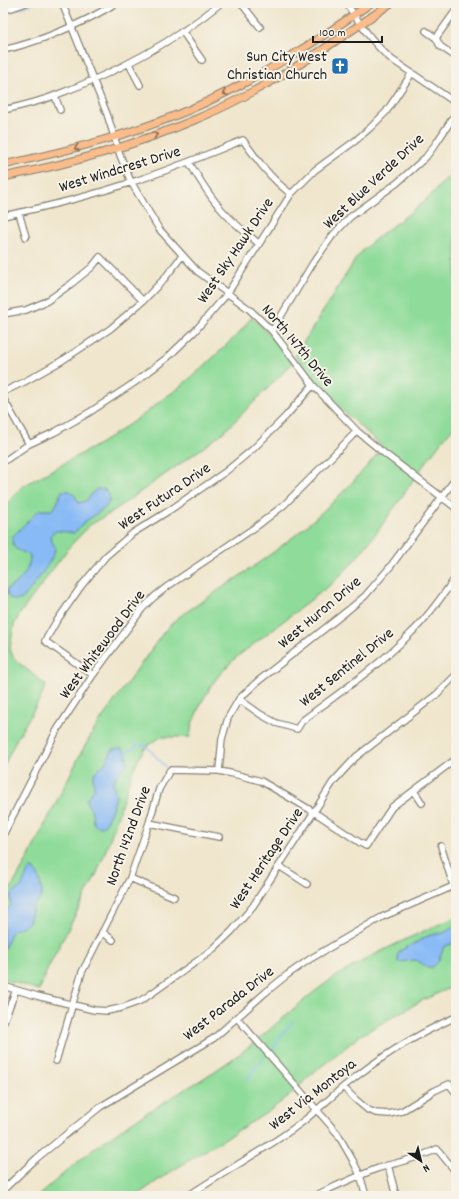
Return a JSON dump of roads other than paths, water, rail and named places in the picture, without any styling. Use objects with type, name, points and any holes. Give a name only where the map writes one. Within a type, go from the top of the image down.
[{"type":"main road","points":[[3,165],[116,142],[181,125],[236,100],[293,68],[357,20],[371,3]]},
{"type":"main road","points":[[3,177],[42,169],[116,142],[236,88],[304,48],[391,3]]},
{"type":"street","points":[[3,11],[26,3]]},
{"type":"street","name":"North 147th Drive","points":[[62,3],[94,80],[131,182],[159,230],[197,271],[249,309],[272,331],[313,385],[357,431],[456,508]]},
{"type":"street","points":[[3,50],[72,26],[116,3]]},
{"type":"street","points":[[3,110],[55,96],[129,64],[182,31],[221,3]]},
{"type":"street","points":[[241,3],[260,27]]},
{"type":"street","points":[[346,3],[357,20],[383,52],[456,103]]},
{"type":"street","points":[[436,38],[456,10]]},
{"type":"street","points":[[182,31],[202,60]]},
{"type":"street","points":[[426,31],[436,38],[440,46],[456,57]]},
{"type":"street","points":[[129,64],[140,85]]},
{"type":"street","name":"West Sky Hawk Drive","points":[[3,462],[29,444],[55,432],[90,412],[168,357],[195,331],[227,294],[258,243],[291,194],[315,170],[356,140],[386,112],[412,73]]},
{"type":"street","points":[[55,96],[60,110]]},
{"type":"street","name":"West Blue Verde Drive","points":[[272,331],[313,263],[333,235],[350,217],[397,183],[426,157],[456,113]]},
{"type":"street","name":"West Windcrest Drive","points":[[3,216],[69,200],[131,182],[189,162],[243,140],[263,168],[277,183],[291,194]]},
{"type":"street","points":[[189,162],[218,206],[258,243]]},
{"type":"street","points":[[19,213],[26,237]]},
{"type":"street","points":[[3,314],[26,310],[47,301],[92,267],[100,256],[143,301]]},
{"type":"street","points":[[3,392],[63,360],[110,328],[143,301],[182,256]]},
{"type":"street","name":"West Futura Drive","points":[[94,675],[45,641],[56,622],[78,591],[106,556],[133,533],[226,472],[286,416],[313,385]]},
{"type":"street","points":[[3,398],[29,444]]},
{"type":"street","name":"West Whitewood Drive","points":[[3,835],[57,730],[94,675],[142,609],[168,586],[257,526],[284,505],[357,431]]},
{"type":"street","name":"West Huron Drive","points":[[219,771],[222,739],[228,718],[239,699],[257,682],[347,612],[365,596],[390,567],[456,478]]},
{"type":"street","name":"West Sentinel Drive","points":[[239,699],[276,723],[296,729],[302,721],[380,662],[413,632],[456,577]]},
{"type":"street","name":"West Heritage Drive","points":[[3,986],[73,1006],[94,1010],[106,1010],[129,1006],[145,998],[222,942],[243,919],[333,782],[356,757],[436,695],[456,675]]},
{"type":"street","points":[[219,771],[261,781],[314,812],[366,846],[392,807],[456,759]]},
{"type":"street","name":"North 142nd Drive","points":[[56,1061],[82,972],[130,878],[159,789],[170,770],[219,771]]},
{"type":"street","points":[[414,791],[422,803]]},
{"type":"street","points":[[149,823],[219,837]]},
{"type":"street","name":"West Parada Drive","points":[[3,1190],[37,1158],[100,1107],[214,1038],[287,975],[329,947],[382,917],[455,885],[441,846]]},
{"type":"street","points":[[279,866],[307,884]]},
{"type":"street","points":[[130,878],[174,897]]},
{"type":"street","points":[[102,932],[113,940]]},
{"type":"street","points":[[3,1023],[16,990]]},
{"type":"street","name":"West Via Montoya","points":[[188,1196],[196,1194],[302,1123],[317,1109],[377,1061],[432,1028],[456,1017]]},
{"type":"street","points":[[237,1018],[337,1133],[360,1175],[366,1196]]},
{"type":"street","points":[[344,1087],[372,1115],[389,1114],[402,1111],[434,1091],[449,1084],[456,1093]]},
{"type":"street","points":[[314,1196],[360,1175],[426,1155],[437,1149],[456,1172]]},
{"type":"street","points":[[388,1166],[396,1196]]},
{"type":"water","points":[[97,489],[106,490],[109,495],[109,502],[106,507],[86,521],[74,533],[58,531],[53,533],[50,536],[55,548],[47,566],[22,599],[11,599],[8,595],[7,589],[24,575],[30,561],[30,555],[15,548],[12,542],[12,537],[39,510],[52,510],[56,506],[62,491],[70,491],[79,503],[86,501]]},
{"type":"water","points":[[122,748],[125,751],[127,763],[115,778],[113,785],[116,796],[108,817],[102,827],[98,826],[93,823],[92,812],[86,800],[94,789],[93,776],[95,772],[105,763],[112,750]]},
{"type":"water","points":[[31,869],[36,872],[39,878],[42,893],[40,899],[33,907],[29,922],[26,925],[12,931],[3,951],[3,913],[11,905],[11,895],[22,885]]},
{"type":"water","points":[[456,925],[456,944],[451,944],[444,947],[438,962],[433,967],[427,967],[416,960],[398,962],[398,954],[400,951],[430,935],[444,933]]},
{"type":"waterway","points":[[17,9],[35,3]]},
{"type":"waterway","points":[[124,754],[138,745],[145,745],[166,767]]},
{"type":"waterway","points":[[273,1049],[292,1022]]},
{"type":"waterway","points":[[248,1079],[264,1058]]},
{"type":"place","name":"Sun City West Christian Church","points":[[340,66]]}]
